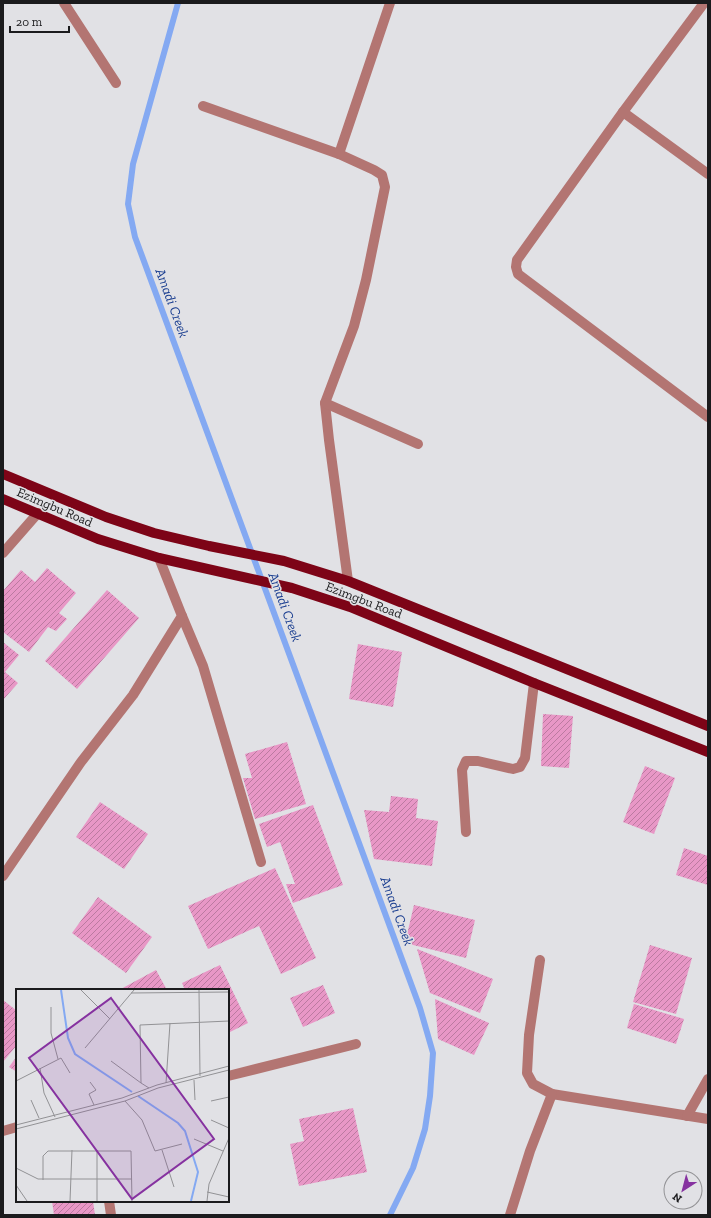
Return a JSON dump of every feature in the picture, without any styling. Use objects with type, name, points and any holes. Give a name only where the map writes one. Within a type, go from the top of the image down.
[{"type":"main road","name":"Ezimgbu Road","points":[[3,474],[106,517],[154,533],[284,561],[348,581],[708,726]]},
{"type":"main road","name":"Ezimgbu Road","points":[[3,499],[98,539],[159,558],[215,572],[292,588],[350,607],[534,683],[708,752]]},
{"type":"street","points":[[64,3],[116,83]]},
{"type":"street","points":[[339,154],[390,3]]},
{"type":"street","points":[[704,3],[623,112],[518,260],[516,267],[518,274],[708,416]]},
{"type":"street","points":[[203,106],[339,154],[382,175],[385,187],[366,280],[354,326],[325,403],[348,581]]},
{"type":"street","points":[[623,112],[708,174]]},
{"type":"street","points":[[325,403],[418,444]]},
{"type":"street","points":[[3,553],[38,513]]},
{"type":"street","points":[[159,558],[203,666],[261,862]]},
{"type":"street","points":[[3,876],[81,762],[133,695],[182,616]]},
{"type":"street","points":[[466,832],[462,770],[466,761],[478,761],[513,769],[520,767],[525,758],[534,683]]},
{"type":"street","points":[[540,960],[529,1035],[527,1073],[533,1084],[552,1094],[708,1119]]},
{"type":"street","points":[[229,1076],[356,1044]]},
{"type":"street","points":[[688,1116],[708,1079]]},
{"type":"street","points":[[510,1215],[530,1151],[552,1094]]},
{"type":"street","points":[[3,1131],[16,1127]]},
{"type":"street","points":[[109,1202],[111,1215]]},
{"type":"building","points":[[47,568],[76,593],[59,613],[67,619],[56,631],[48,627],[29,652],[3,632],[3,591],[21,570],[35,582]]},
{"type":"building","points":[[107,590],[139,618],[77,689],[45,661]]},
{"type":"building","points":[[3,642],[19,655],[5,672],[18,683],[3,700]]},
{"type":"building","points":[[358,644],[402,652],[393,707],[349,699]]},
{"type":"building","points":[[543,714],[573,716],[569,768],[541,766]]},
{"type":"building","points":[[287,742],[306,804],[255,819],[243,778],[252,778],[245,754]]},
{"type":"building","points":[[645,766],[675,778],[654,834],[623,822]]},
{"type":"building","points":[[391,796],[418,799],[416,818],[438,821],[432,866],[374,859],[364,810],[389,812]]},
{"type":"building","points":[[100,802],[148,834],[124,869],[76,837]]},
{"type":"building","points":[[313,805],[343,885],[293,903],[286,884],[295,884],[280,842],[267,847],[259,824]]},
{"type":"building","points":[[684,848],[708,856],[708,885],[676,875]]},
{"type":"building","points":[[275,868],[316,958],[281,974],[259,926],[208,949],[188,906]]},
{"type":"building","points":[[98,897],[152,937],[126,973],[72,933]]},
{"type":"building","points":[[414,905],[475,920],[466,958],[405,943]]},
{"type":"building","points":[[650,945],[692,958],[676,1014],[633,1002]]},
{"type":"building","points":[[417,949],[493,979],[480,1013],[430,993]]},
{"type":"building","points":[[220,965],[248,1023],[229,1032],[229,989],[185,989],[182,983]]},
{"type":"building","points":[[156,970],[166,989],[121,989]]},
{"type":"building","points":[[323,985],[335,1013],[303,1027],[290,998]]},
{"type":"building","points":[[435,999],[489,1023],[474,1055],[438,1039]]},
{"type":"building","points":[[3,1000],[16,1010],[16,1046],[3,1062]]},
{"type":"building","points":[[634,1004],[684,1019],[676,1044],[627,1028]]},
{"type":"building","points":[[16,1057],[16,1071],[9,1067]]},
{"type":"building","points":[[353,1108],[367,1172],[299,1186],[290,1144],[304,1141],[299,1119]]},
{"type":"building","points":[[52,1202],[93,1202],[95,1215],[54,1215]]},
{"type":"waterway","name":"Amadi Creek","points":[[178,3],[133,164],[128,204],[135,237],[420,1008],[433,1053],[430,1096],[425,1129],[413,1168],[390,1215]]}]
